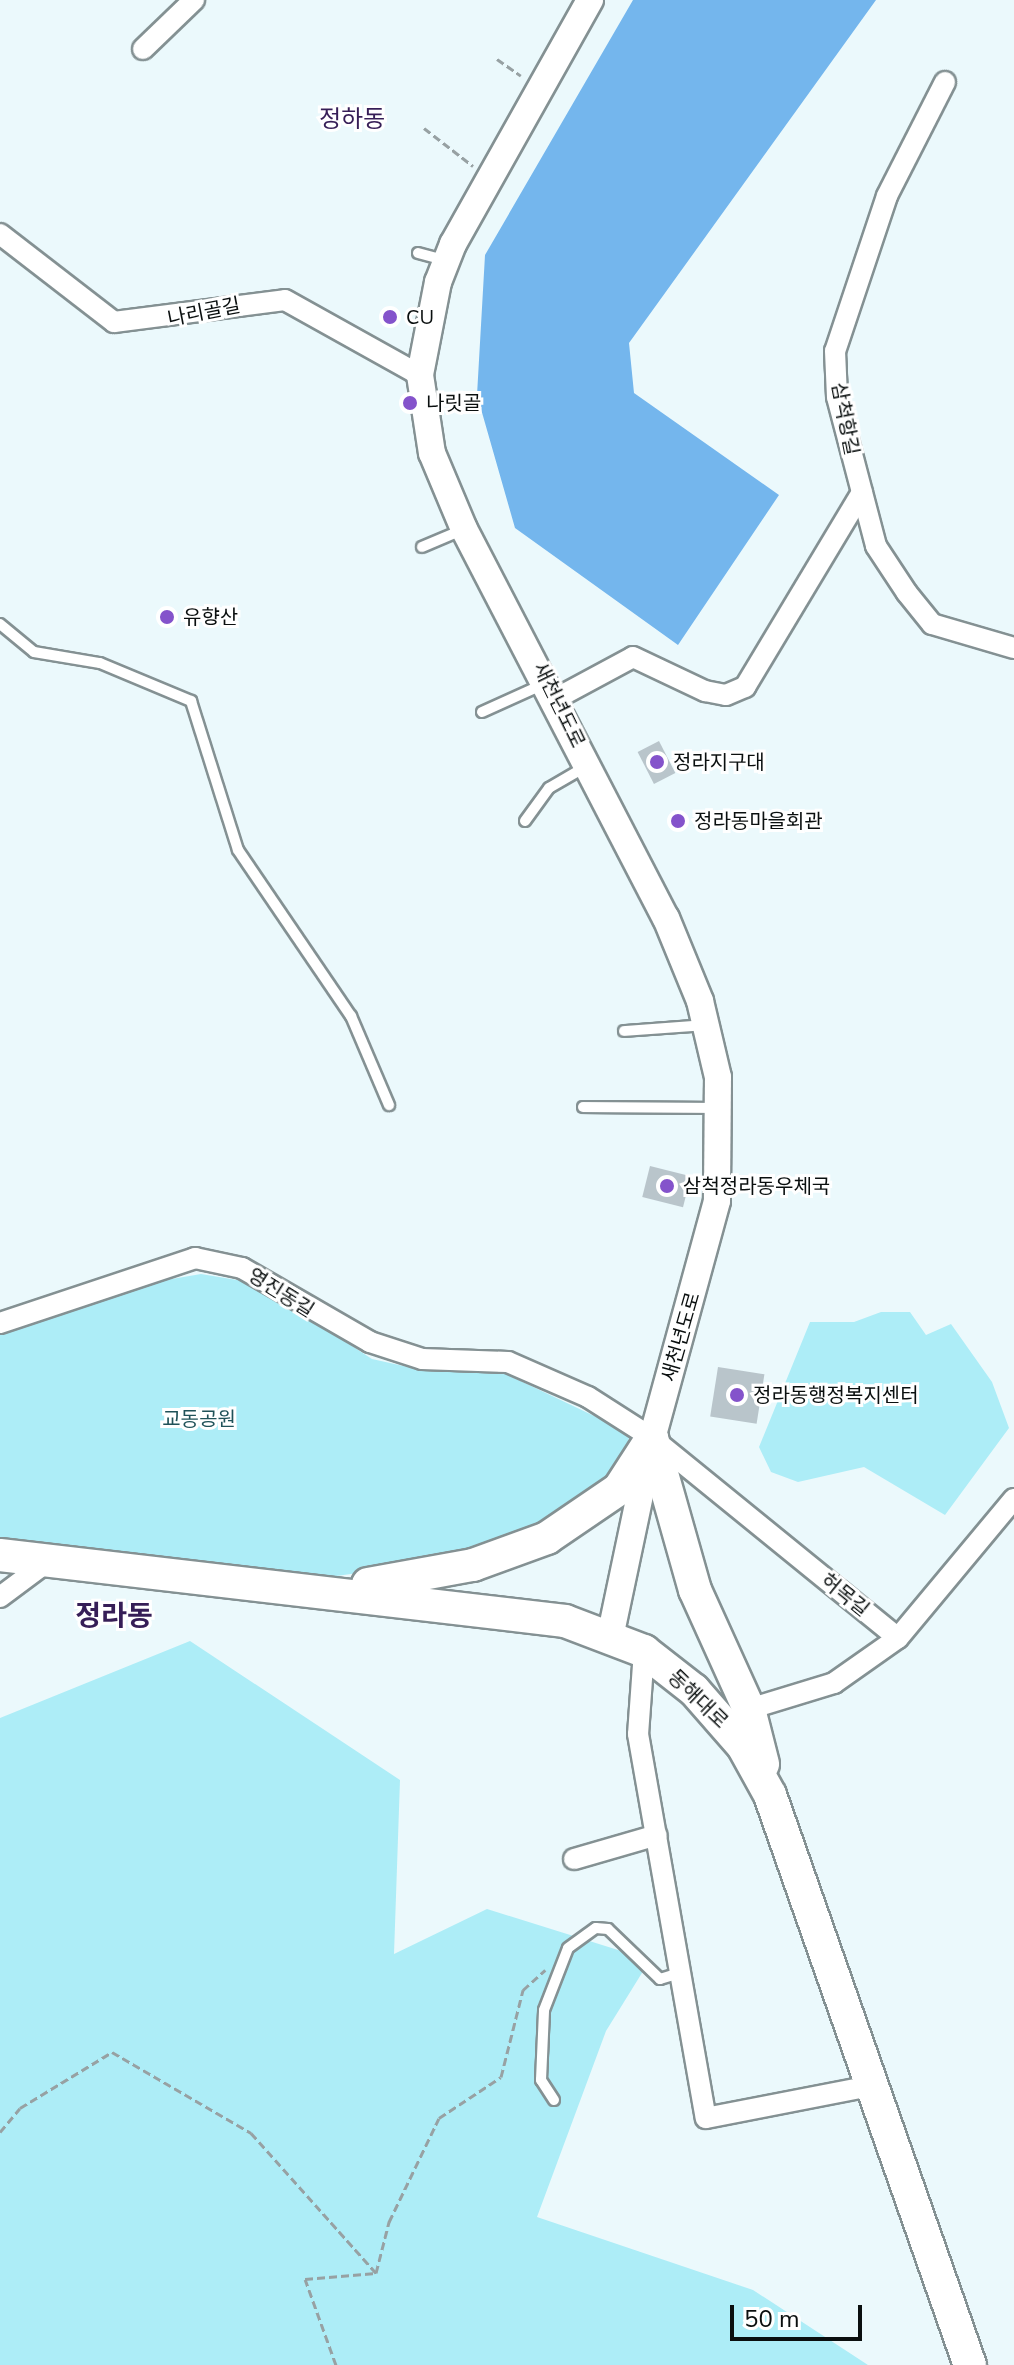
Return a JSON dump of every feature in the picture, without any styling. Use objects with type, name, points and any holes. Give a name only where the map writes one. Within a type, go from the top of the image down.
[{"type":"main road","points":[[312,1591],[473,1565],[547,1538],[619,1489],[652,1438]]},
{"type":"main road","points":[[652,1438],[695,1590],[749,1709],[770,1795]]},
{"type":"main road","name":"동해대로","points":[[0,1555],[513,1611],[610,1637],[644,1651],[712,1707],[770,1795],[970,2365]]},
{"type":"street","points":[[143,49],[194,0]]},
{"type":"street","name":"새천년도로","points":[[590,0],[538,87],[446,261],[420,375],[432,453],[464,529],[554,690],[681,950],[707,1025],[722,1108],[717,1201],[652,1438],[610,1637]]},
{"type":"street","name":"삼척항길","points":[[945,82],[887,196],[835,351],[837,397],[876,546],[932,624],[1014,648]]},
{"type":"street","name":"나리골길","points":[[0,234],[114,322],[285,300],[420,375]]},
{"type":"street","points":[[554,690],[633,657],[705,691],[726,695],[745,687],[862,492]]},
{"type":"street","name":"영진동길","points":[[0,1323],[195,1258],[242,1268],[314,1314],[422,1359],[508,1362],[588,1397],[652,1438]]},
{"type":"street","name":"허목길","points":[[652,1438],[898,1638]]},
{"type":"street","points":[[749,1709],[834,1683],[898,1638],[1014,1499]]},
{"type":"street","points":[[0,1597],[51,1559]]},
{"type":"street","points":[[644,1651],[638,1734],[683,1972],[706,2118],[871,2086]]},
{"type":"street","points":[[574,1859],[657,1835]]},
{"type":"lane","points":[[418,253],[446,261]]},
{"type":"lane","points":[[422,547],[464,529]]},
{"type":"lane","points":[[0,624],[34,652],[112,666],[191,701],[238,850],[351,1016],[389,1105]]},
{"type":"lane","points":[[482,712],[554,690]]},
{"type":"lane","points":[[525,821],[549,788],[589,766]]},
{"type":"lane","points":[[624,1031],[707,1025]]},
{"type":"lane","points":[[583,1107],[722,1108]]},
{"type":"lane","points":[[554,2100],[541,2080],[544,2010],[558,1965],[568,1948],[596,1928],[626,1941],[660,1979],[683,1972]]},
{"type":"path","points":[[497,59],[538,87]]},
{"type":"path","points":[[424,128],[488,178]]},
{"type":"path","points":[[376,2273],[389,2222],[439,2118],[501,2077],[523,1990],[558,1965]]},
{"type":"path","points":[[0,2132],[20,2108],[112,2052],[251,2133],[376,2273]]},
{"type":"path","points":[[336,2365],[305,2279],[376,2273]]},
{"type":"green space","name":"교동공원","points":[[201,1274],[255,1283],[372,1359],[426,1371],[506,1374],[630,1433],[623,1464],[558,1518],[466,1558],[322,1578],[0,1539],[0,1335],[160,1281]]},
{"type":"green space","points":[[881,1312],[910,1312],[926,1335],[951,1324],[992,1382],[1009,1428],[945,1515],[864,1467],[798,1482],[771,1472],[759,1447],[810,1322],[854,1322]]},
{"type":"green space","points":[[190,1641],[400,1780],[394,1954],[487,1909],[650,1960],[606,2031],[537,2217],[753,2290],[868,2365],[0,2365],[0,1718]]},
{"type":"shaded area","points":[[633,0],[876,0],[629,343],[634,393],[779,495],[678,645],[515,528],[477,395],[485,255]]},
{"type":"building","name":"정라지구대","points":[[659,741],[675,773],[654,784],[638,752]]},
{"type":"building","name":"삼척정라동우체국","points":[[650,1166],[691,1176],[683,1207],[642,1197]]},
{"type":"building","name":"정라동행정복지센터","points":[[718,1367],[764,1374],[757,1424],[710,1416]]},
{"type":"place","name":"CU","points":[[390,317]]},
{"type":"place","name":"나릿골","points":[[410,403]]},
{"type":"place","name":"유향산","points":[[167,617]]},
{"type":"place","name":"정라지구대","points":[[657,762]]},
{"type":"place","name":"정라동마을회관","points":[[678,821]]},
{"type":"place","name":"삼척정라동우체국","points":[[667,1186]]},
{"type":"place","name":"정라동행정복지센터","points":[[737,1395]]},
{"type":"district","name":"정하동","points":[[352,120]]},
{"type":"district","name":"정라동","points":[[114,1616]]}]
